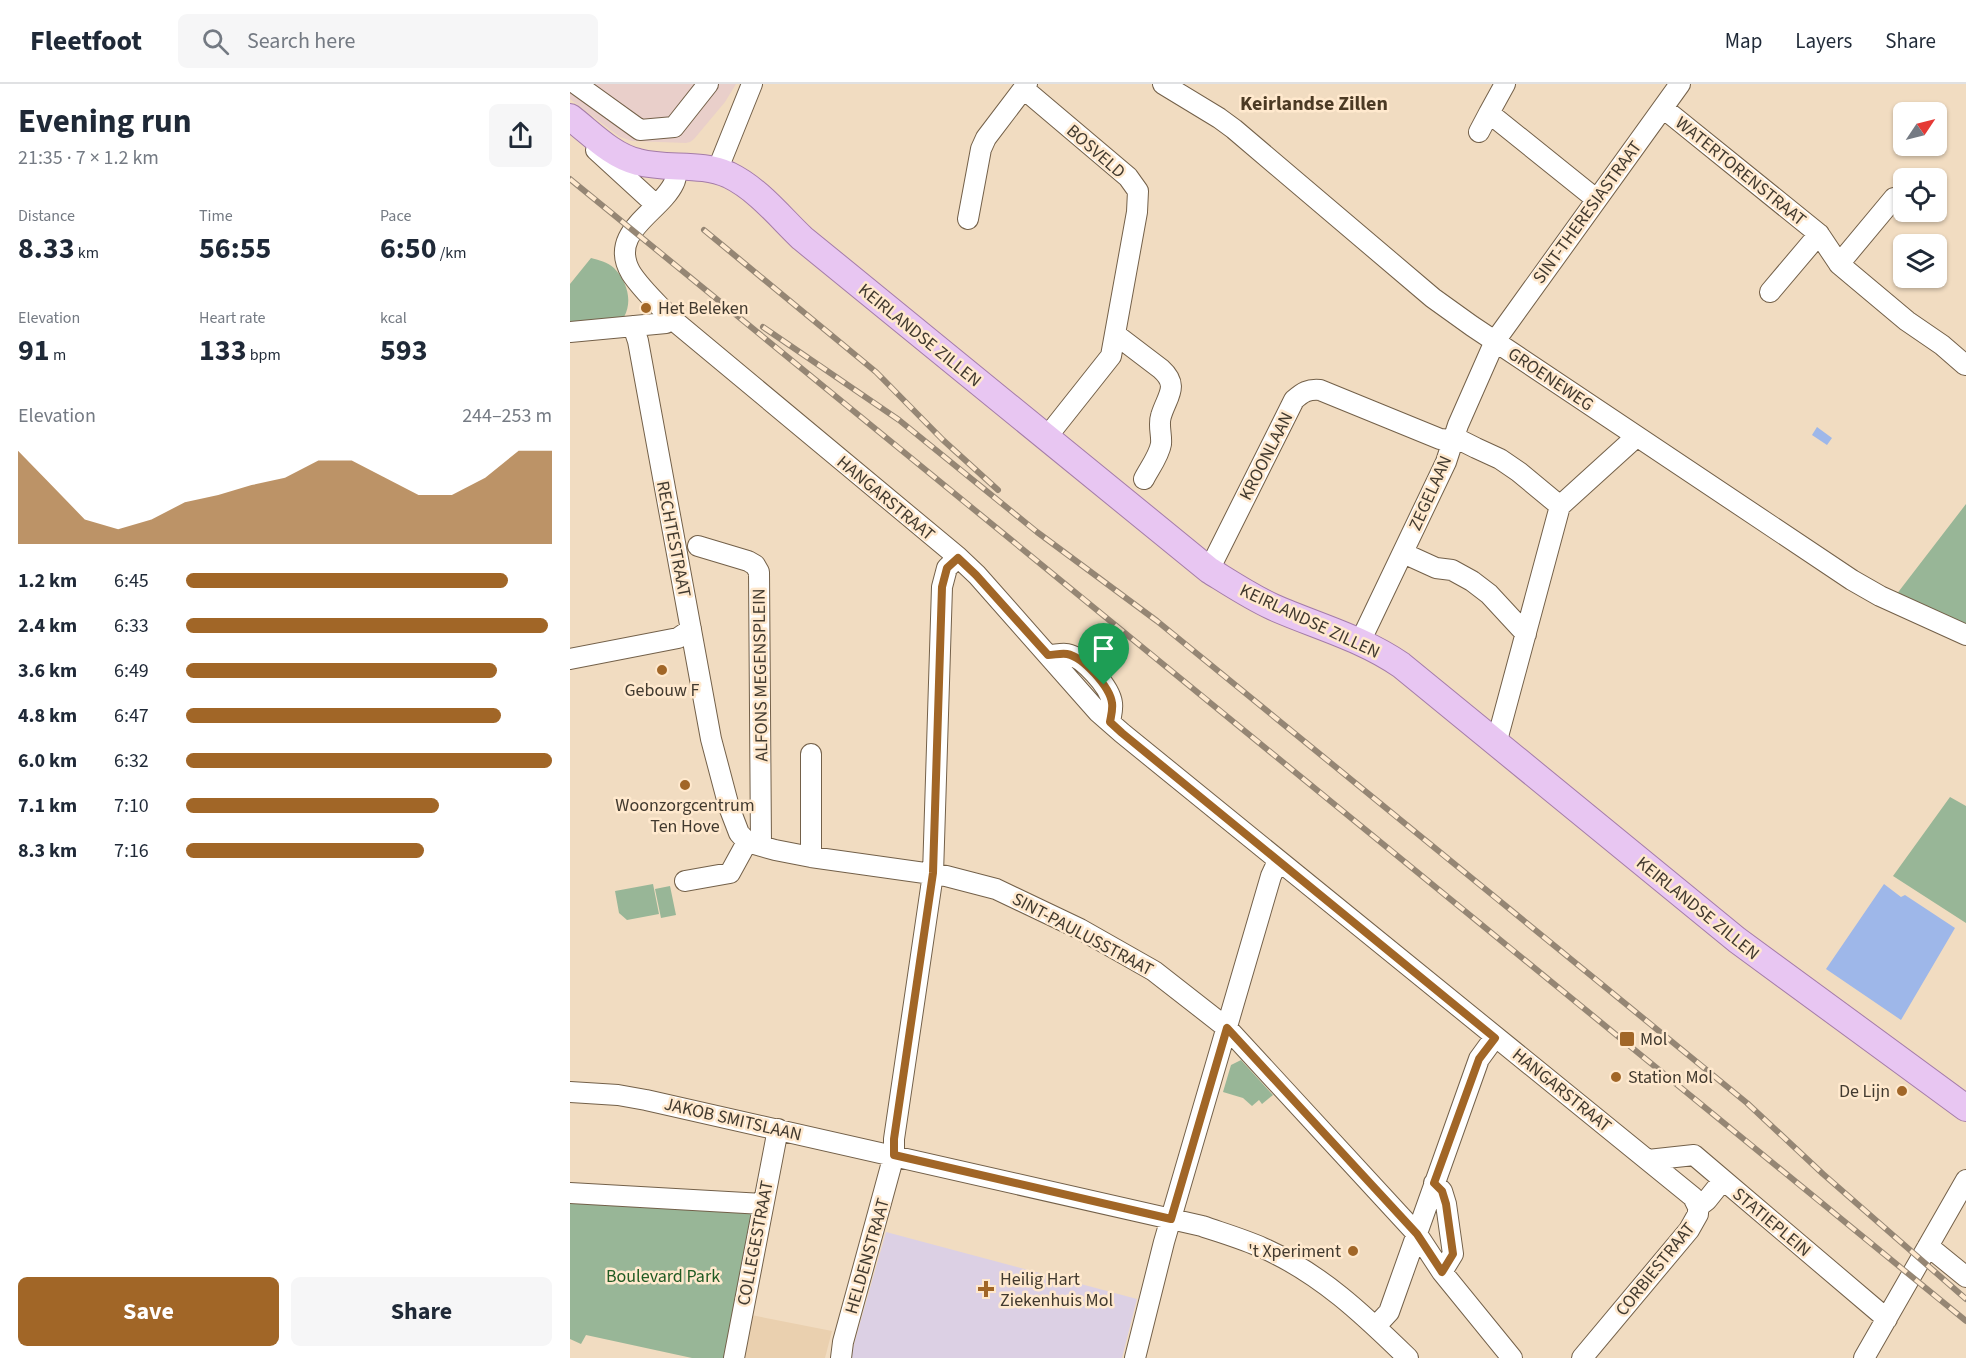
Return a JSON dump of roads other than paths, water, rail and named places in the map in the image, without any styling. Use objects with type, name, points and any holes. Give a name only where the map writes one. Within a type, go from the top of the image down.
[{"type":"main road","name":"KEIRLANDSE ZILLEN","points":[[570,117],[616,153],[625,157],[641,163],[699,167],[717,171],[750,189],[802,238],[1209,570],[1273,607],[1360,642],[1382,652],[1401,665],[1746,947],[1966,1108]]},
{"type":"street","points":[[576,84],[640,130],[674,127],[708,84]]},
{"type":"street","points":[[717,171],[752,84]]},
{"type":"street","name":"GROENEWEG","points":[[1163,84],[1226,124],[1433,298],[1495,341],[1852,580],[1880,596],[1966,635]]},
{"type":"street","points":[[1479,132],[1505,84]]},
{"type":"street","name":"SINT-THERESIASTRAAT","points":[[1495,341],[1680,84]]},
{"type":"street","name":"BOSVELD","points":[[968,219],[983,143],[1025,87],[1128,177],[1138,191],[1137,212],[1110,356],[1107,363],[1046,438]]},
{"type":"street","name":"WATERTORENSTRAAT","points":[[1663,108],[1819,234],[1839,264],[1907,321],[1965,364]]},
{"type":"street","points":[[1489,113],[1596,200]]},
{"type":"street","points":[[570,128],[656,206]]},
{"type":"street","name":"HANGARSTRAAT","points":[[677,165],[673,186],[629,237],[625,249],[634,277],[672,319],[958,558],[1110,722],[1495,1038],[1529,1062],[1693,1197],[1698,1206]]},
{"type":"street","points":[[1839,264],[1893,199]]},
{"type":"street","name":"WATERTORENSTRAAT","points":[[1770,292],[1819,234]]},
{"type":"street","points":[[570,332],[666,323],[672,319]]},
{"type":"street","name":"RECHTESTRAAT","points":[[633,326],[638,341],[691,629]]},
{"type":"street","points":[[1115,334],[1168,375],[1172,385],[1170,396],[1160,418],[1161,445],[1144,479]]},
{"type":"street","name":"ZEGELAAN","points":[[1360,642],[1446,462],[1452,440],[1495,341]]},
{"type":"street","name":"KROONLAAN","points":[[1209,570],[1294,400],[1305,391],[1320,390],[1440,439],[1462,441],[1500,459],[1530,480],[1560,506]]},
{"type":"street","points":[[1496,744],[1560,506],[1636,437]]},
{"type":"street","name":"ALFONS MEGENSPLEIN","points":[[698,546],[748,561],[755,565],[759,572],[754,844]]},
{"type":"street","points":[[1406,547],[1444,561],[1452,570],[1472,581],[1489,594],[1526,634]]},
{"type":"street","name":"HELDENSTRAAT","points":[[841,1358],[843,1342],[894,1155],[894,1139],[933,873],[942,587],[947,568],[958,558]]},
{"type":"street","points":[[1489,594],[1532,614]]},
{"type":"street","points":[[570,659],[678,638],[691,629],[718,769],[739,833],[754,844],[730,873],[686,881]]},
{"type":"street","points":[[811,754],[811,857]]},
{"type":"street","name":"SINT-PAULUSSTRAAT","points":[[754,844],[811,857],[933,873],[996,889],[1042,909],[1154,971],[1227,1028],[1417,1234],[1442,1272],[1512,1358]]},
{"type":"street","points":[[1135,1358],[1171,1219],[1278,861]]},
{"type":"street","points":[[1376,1326],[1389,1312],[1479,1059],[1495,1038]]},
{"type":"street","name":"JAKOB SMITSLAAN","points":[[570,1092],[636,1098],[1202,1227],[1263,1248],[1303,1269],[1334,1290],[1376,1326],[1408,1358]]},
{"type":"street","name":"COLLEGESTRAAT","points":[[734,1358],[778,1129]]},
{"type":"street","name":"STATIEPLEIN","points":[[1648,1160],[1695,1155],[1887,1319]]},
{"type":"street","name":"CORBIESTRAAT","points":[[1582,1358],[1689,1230],[1698,1214],[1698,1206],[1707,1200],[1723,1180]]},
{"type":"street","points":[[1864,1358],[1966,1180]]},
{"type":"street","points":[[1434,1183],[1442,1191],[1446,1204],[1453,1254],[1442,1272]]},
{"type":"street","points":[[570,1193],[763,1204]]},
{"type":"street","points":[[1928,1246],[1966,1277]]},
{"type":"water","points":[[1817,427],[1832,438],[1827,445],[1812,435]]},
{"type":"water","points":[[1884,884],[1901,897],[1905,895],[1955,928],[1901,1020],[1826,969]]},
{"type":"railway","points":[[570,179],[1966,1321]]},
{"type":"railway","points":[[704,230],[876,372],[943,440],[998,490]]},
{"type":"railway","points":[[763,327],[899,420],[1037,532],[1157,621],[1747,1103],[1823,1174],[1966,1299]]},
{"type":"place","name":"Het Beleken","points":[[646,308]]},
{"type":"place","name":"Gebouw F","points":[[662,670]]},
{"type":"place","name":"Woonzorgcentrum Ten Hove","points":[[685,785]]},
{"type":"place","name":"Mol","points":[[1627,1039]]},
{"type":"place","name":"Station Mol","points":[[1616,1077]]},
{"type":"place","name":"De Lijn","points":[[1902,1091]]},
{"type":"place","name":"'t Xperiment","points":[[1353,1251]]},
{"type":"place","name":"Heilig Hart Ziekenhuis Mol","points":[[986,1289]]},
{"type":"district","name":"Keirlandse Zillen","points":[[1314,103]]},
{"type":"park label","name":"Boulevard Park","points":[[663,1276]]}]
